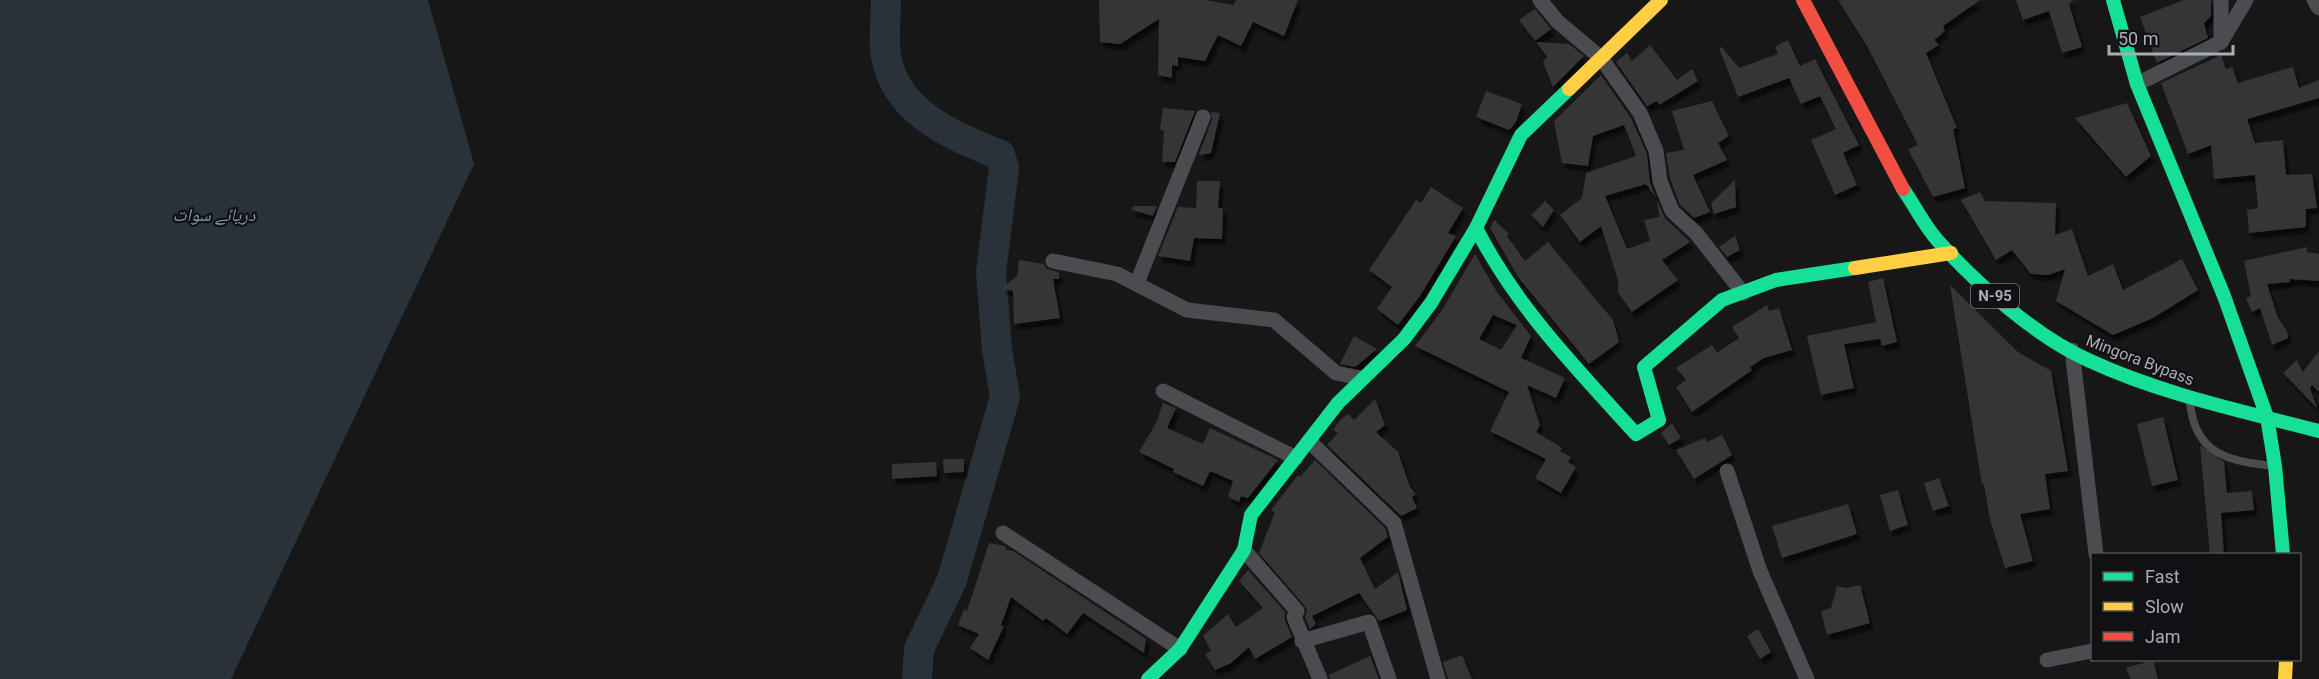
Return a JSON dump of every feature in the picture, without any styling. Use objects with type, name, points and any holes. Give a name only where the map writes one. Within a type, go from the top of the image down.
[{"type":"main road","points":[[1148,679],[1180,649],[1244,550],[1251,515],[1361,378],[1376,368],[1404,339],[1431,303],[1476,228],[1521,135],[1661,0]]},
{"type":"main road","name":"Mingora Bypass","points":[[1803,0],[1894,176],[1938,241],[1998,298],[2041,332],[2088,360],[2190,397],[2319,431]]},
{"type":"main road","points":[[2113,0],[2138,84],[2224,296],[2267,417],[2275,466],[2283,553]]},
{"type":"main road","points":[[1476,228],[1497,270],[1530,313],[1636,434],[1659,420],[1644,367],[1722,300],[1776,280],[1951,253]]},
{"type":"main road","points":[[2285,679],[2286,661]]},
{"type":"street","points":[[1540,0],[1557,21],[1601,58],[1640,113],[1656,151],[1660,181],[1672,211],[1696,233],[1743,292]]},
{"type":"street","points":[[2221,0],[2221,42]]},
{"type":"street","points":[[2138,84],[2221,42],[2246,0]]},
{"type":"street","points":[[2314,0],[2319,8]]},
{"type":"street","points":[[1137,283],[1203,117]]},
{"type":"street","points":[[1053,261],[1118,274],[1187,310],[1274,320],[1336,373],[1361,378]]},
{"type":"street","points":[[2072,350],[2096,553]]},
{"type":"street","points":[[1163,391],[1296,458]]},
{"type":"street","points":[[1309,441],[1394,523],[1438,679]]},
{"type":"street","points":[[1726,471],[1760,571],[1807,679]]},
{"type":"street","points":[[1003,533],[1180,649]]},
{"type":"street","points":[[1244,550],[1298,611],[1294,617],[1302,641],[1320,679]]},
{"type":"street","points":[[1302,641],[1368,622],[1389,679]]},
{"type":"street","points":[[2046,660],[2091,651]]},
{"type":"lane","points":[[2190,397],[2194,424],[2199,434],[2217,453],[2236,461],[2275,466]]},
{"type":"water","name":"دریائے سوات","points":[[0,0],[428,0],[474,164],[231,679],[0,679]]},
{"type":"building","points":[[1099,0],[1205,0],[1234,5],[1236,0],[1298,0],[1284,36],[1253,22],[1241,46],[1218,35],[1205,61],[1178,57],[1178,66],[1172,65],[1172,78],[1158,75],[1159,19],[1120,44],[1100,42]]},
{"type":"building","points":[[1838,0],[1980,0],[1943,26],[1945,31],[1934,40],[1939,45],[1926,53],[1957,128],[1953,129],[1965,188],[1933,197],[1908,149],[1918,145],[1867,46]]},
{"type":"building","points":[[2016,0],[2074,0],[2069,4],[2082,47],[2062,53],[2049,11],[2023,20]]},
{"type":"building","points":[[2184,0],[2211,0],[2211,16],[2204,23],[2208,38],[2157,63],[2140,17]]},
{"type":"building","points":[[1535,9],[1551,29],[1535,41],[1519,20]]},
{"type":"building","points":[[1788,40],[1800,66],[1815,59],[1859,145],[1843,153],[1857,185],[1835,195],[1811,140],[1836,129],[1820,96],[1801,104],[1789,78],[1738,97],[1719,48],[1722,47],[1739,68],[1778,54],[1775,47]]},
{"type":"building","points":[[1536,42],[1569,44],[1584,56],[1553,87],[1543,62],[1547,57]]},
{"type":"building","points":[[1650,45],[1677,80],[1692,69],[1698,81],[1659,105],[1657,101],[1647,106],[1616,62],[1627,53],[1632,61]]},
{"type":"building","points":[[2221,55],[2226,69],[2232,67],[2238,83],[2293,67],[2299,88],[2319,80],[2319,98],[2247,119],[2255,143],[2283,140],[2286,175],[2312,174],[2317,208],[2306,209],[2306,227],[2249,233],[2247,210],[2258,208],[2255,175],[2214,179],[2211,145],[2188,154],[2161,83]]},
{"type":"building","points":[[1601,75],[1631,118],[1647,154],[1650,182],[1656,198],[1646,184],[1605,196],[1627,249],[1650,241],[1644,220],[1659,217],[1657,200],[1665,218],[1690,242],[1662,260],[1678,280],[1632,312],[1618,293],[1618,280],[1601,226],[1580,242],[1560,215],[1582,198],[1586,173],[1636,156],[1624,125],[1593,136],[1588,166],[1562,163],[1554,121]]},
{"type":"building","points":[[1486,91],[1522,104],[1516,122],[1509,130],[1476,117]]},
{"type":"building","points":[[1712,101],[1729,136],[1718,143],[1727,160],[1693,175],[1710,212],[1694,218],[1680,205],[1670,178],[1666,153],[1684,150],[1672,111]]},
{"type":"building","points":[[2127,103],[2151,156],[2126,177],[2075,118]]},
{"type":"building","points":[[1163,108],[1195,111],[1175,162],[1162,162],[1164,131],[1160,129]]},
{"type":"building","points":[[1211,112],[1220,113],[1211,153],[1201,155],[1199,154],[1212,120]]},
{"type":"building","points":[[1735,180],[1736,207],[1714,214],[1711,203]]},
{"type":"building","points":[[1197,181],[1220,181],[1218,208],[1223,208],[1222,239],[1194,238],[1190,261],[1158,256],[1178,207],[1196,208]]},
{"type":"building","points":[[1431,187],[1463,208],[1448,233],[1456,236],[1420,296],[1398,325],[1377,309],[1392,287],[1369,270],[1416,200],[1421,203]]},
{"type":"building","points":[[1980,192],[1985,201],[2056,203],[2055,235],[2072,229],[2088,276],[2113,264],[2123,290],[2182,259],[2198,290],[2153,318],[2113,335],[2056,301],[2065,269],[2048,275],[2031,274],[2012,250],[1996,260],[1961,200]]},
{"type":"building","points":[[1545,201],[1554,210],[1543,227],[1531,215]]},
{"type":"building","points":[[1133,206],[1157,206],[1153,216],[1132,210]]},
{"type":"building","points":[[1494,220],[1509,234],[1507,236],[1525,261],[1548,242],[1613,320],[1619,342],[1589,364],[1518,277],[1490,228]]},
{"type":"building","points":[[1735,236],[1740,250],[1727,257],[1719,247]]},
{"type":"building","points":[[2307,247],[2307,252],[2319,254],[2319,281],[2290,279],[2290,282],[2267,284],[2278,318],[2287,331],[2288,338],[2272,345],[2260,308],[2252,312],[2246,298],[2251,296],[2244,261]]},
{"type":"building","points":[[1475,254],[1497,292],[1531,336],[1521,358],[1565,378],[1556,398],[1527,385],[1540,425],[1536,432],[1562,448],[1560,451],[1571,457],[1568,462],[1576,467],[1561,493],[1535,478],[1546,459],[1490,431],[1509,392],[1415,346],[1442,310]],"holes":[[[1493,315],[1517,325],[1501,350],[1479,339]]]},
{"type":"building","points":[[1019,260],[1044,264],[1047,269],[1059,272],[1059,279],[1053,279],[1060,318],[1014,324],[1013,291],[1002,288],[1017,276]]},
{"type":"building","points":[[1883,278],[1897,342],[1882,346],[1880,339],[1844,344],[1854,388],[1821,395],[1807,336],[1876,322],[1868,282]]},
{"type":"building","points":[[1950,285],[2018,352],[2051,371],[2068,471],[2045,474],[2050,509],[2020,514],[2033,561],[2005,568],[1990,519],[1984,484],[1982,485]]},
{"type":"building","points":[[1767,305],[1769,311],[1779,308],[1792,350],[1764,358],[1750,367],[1752,370],[1692,412],[1676,387],[1686,380],[1676,368],[1712,345],[1717,353],[1739,338],[1732,327]]},
{"type":"building","points":[[1354,336],[1377,349],[1355,367],[1340,364]]},
{"type":"building","points":[[2319,351],[2319,392],[2312,385],[2310,388],[2317,408],[2283,373],[2297,360],[2303,372]]},
{"type":"building","points":[[1375,399],[1385,425],[1376,432],[1398,452],[1410,487],[1416,494],[1412,497],[1417,508],[1401,516],[1327,445],[1338,433],[1333,430],[1341,419],[1348,414],[1354,420]]},
{"type":"building","points":[[1163,403],[1176,408],[1167,428],[1203,444],[1210,428],[1278,460],[1248,498],[1241,496],[1239,502],[1228,497],[1233,481],[1210,471],[1203,486],[1173,472],[1174,469],[1139,452],[1156,423]]},
{"type":"building","points":[[2163,417],[2178,480],[2152,486],[2137,424]]},
{"type":"building","points":[[1672,423],[1681,438],[1669,445],[1661,433]]},
{"type":"building","points":[[1722,435],[1732,455],[1694,479],[1676,450],[1705,438],[1707,442]]},
{"type":"building","points":[[2200,445],[2224,462],[2227,493],[2252,491],[2254,510],[2221,513],[2224,553],[2210,553]]},
{"type":"building","points":[[943,459],[964,459],[964,472],[944,473]]},
{"type":"building","points":[[1315,460],[1385,528],[1388,537],[1360,558],[1375,589],[1398,572],[1407,610],[1379,621],[1359,593],[1312,616],[1316,624],[1310,629],[1305,617],[1307,610],[1304,605],[1259,553],[1275,512],[1271,510],[1298,475],[1300,477]]},
{"type":"building","points":[[936,462],[937,476],[892,479],[892,464]]},
{"type":"building","points":[[1939,478],[1949,506],[1933,511],[1924,483]]},
{"type":"building","points":[[1898,490],[1908,525],[1890,531],[1880,495]]},
{"type":"building","points":[[1848,504],[1857,534],[1782,558],[1772,526]]},
{"type":"building","points":[[989,543],[1005,546],[1007,550],[1013,551],[1146,639],[1144,653],[1083,613],[1067,634],[1046,618],[1043,621],[1011,597],[1001,625],[1004,626],[988,660],[970,648],[979,634],[958,625],[964,609],[967,611]]},
{"type":"building","points":[[1248,570],[1285,612],[1285,620],[1292,637],[1255,659],[1249,647],[1231,663],[1215,670],[1205,654],[1211,651],[1203,636],[1228,614],[1236,627],[1263,608],[1239,581]]},
{"type":"building","points":[[1860,585],[1870,623],[1827,635],[1821,611],[1831,608],[1837,586],[1846,588]]},
{"type":"building","points":[[1758,629],[1771,652],[1760,659],[1747,636]]},
{"type":"building","points":[[1462,655],[1472,679],[1448,679],[1443,662]]},
{"type":"building","points":[[1370,656],[1379,679],[1330,679],[1329,675]]},
{"type":"building","points":[[2153,661],[2158,679],[2131,679],[2126,668]]},
{"type":"waterway","points":[[886,0],[886,58],[895,83],[905,98],[918,111],[949,132],[1000,155],[1004,168],[991,272],[997,349],[1005,397],[952,580],[919,649],[917,679]]},
{"type":"traffic: fast","points":[[2113,0],[2137,84],[2224,296],[2267,417],[2275,466],[2283,553]]},
{"type":"traffic: fast","points":[[1148,679],[1180,649],[1244,550],[1251,515],[1338,403],[1404,339],[1431,303],[1476,228],[1521,135],[1569,89]]},
{"type":"traffic: fast","points":[[1903,189],[1934,236],[1971,275],[2008,308],[2068,350],[2144,383],[2231,409],[2319,431]]},
{"type":"traffic: fast","points":[[1476,228],[1492,257],[1529,311],[1570,361],[1636,434],[1659,420],[1644,367],[1722,300],[1776,280],[1855,268]]},
{"type":"traffic: slow","points":[[1569,89],[1661,0]]},
{"type":"traffic: slow","points":[[1855,268],[1951,253]]},
{"type":"traffic: slow","points":[[2285,679],[2286,661]]},
{"type":"traffic: jam","points":[[1803,0],[1903,189]]}]
